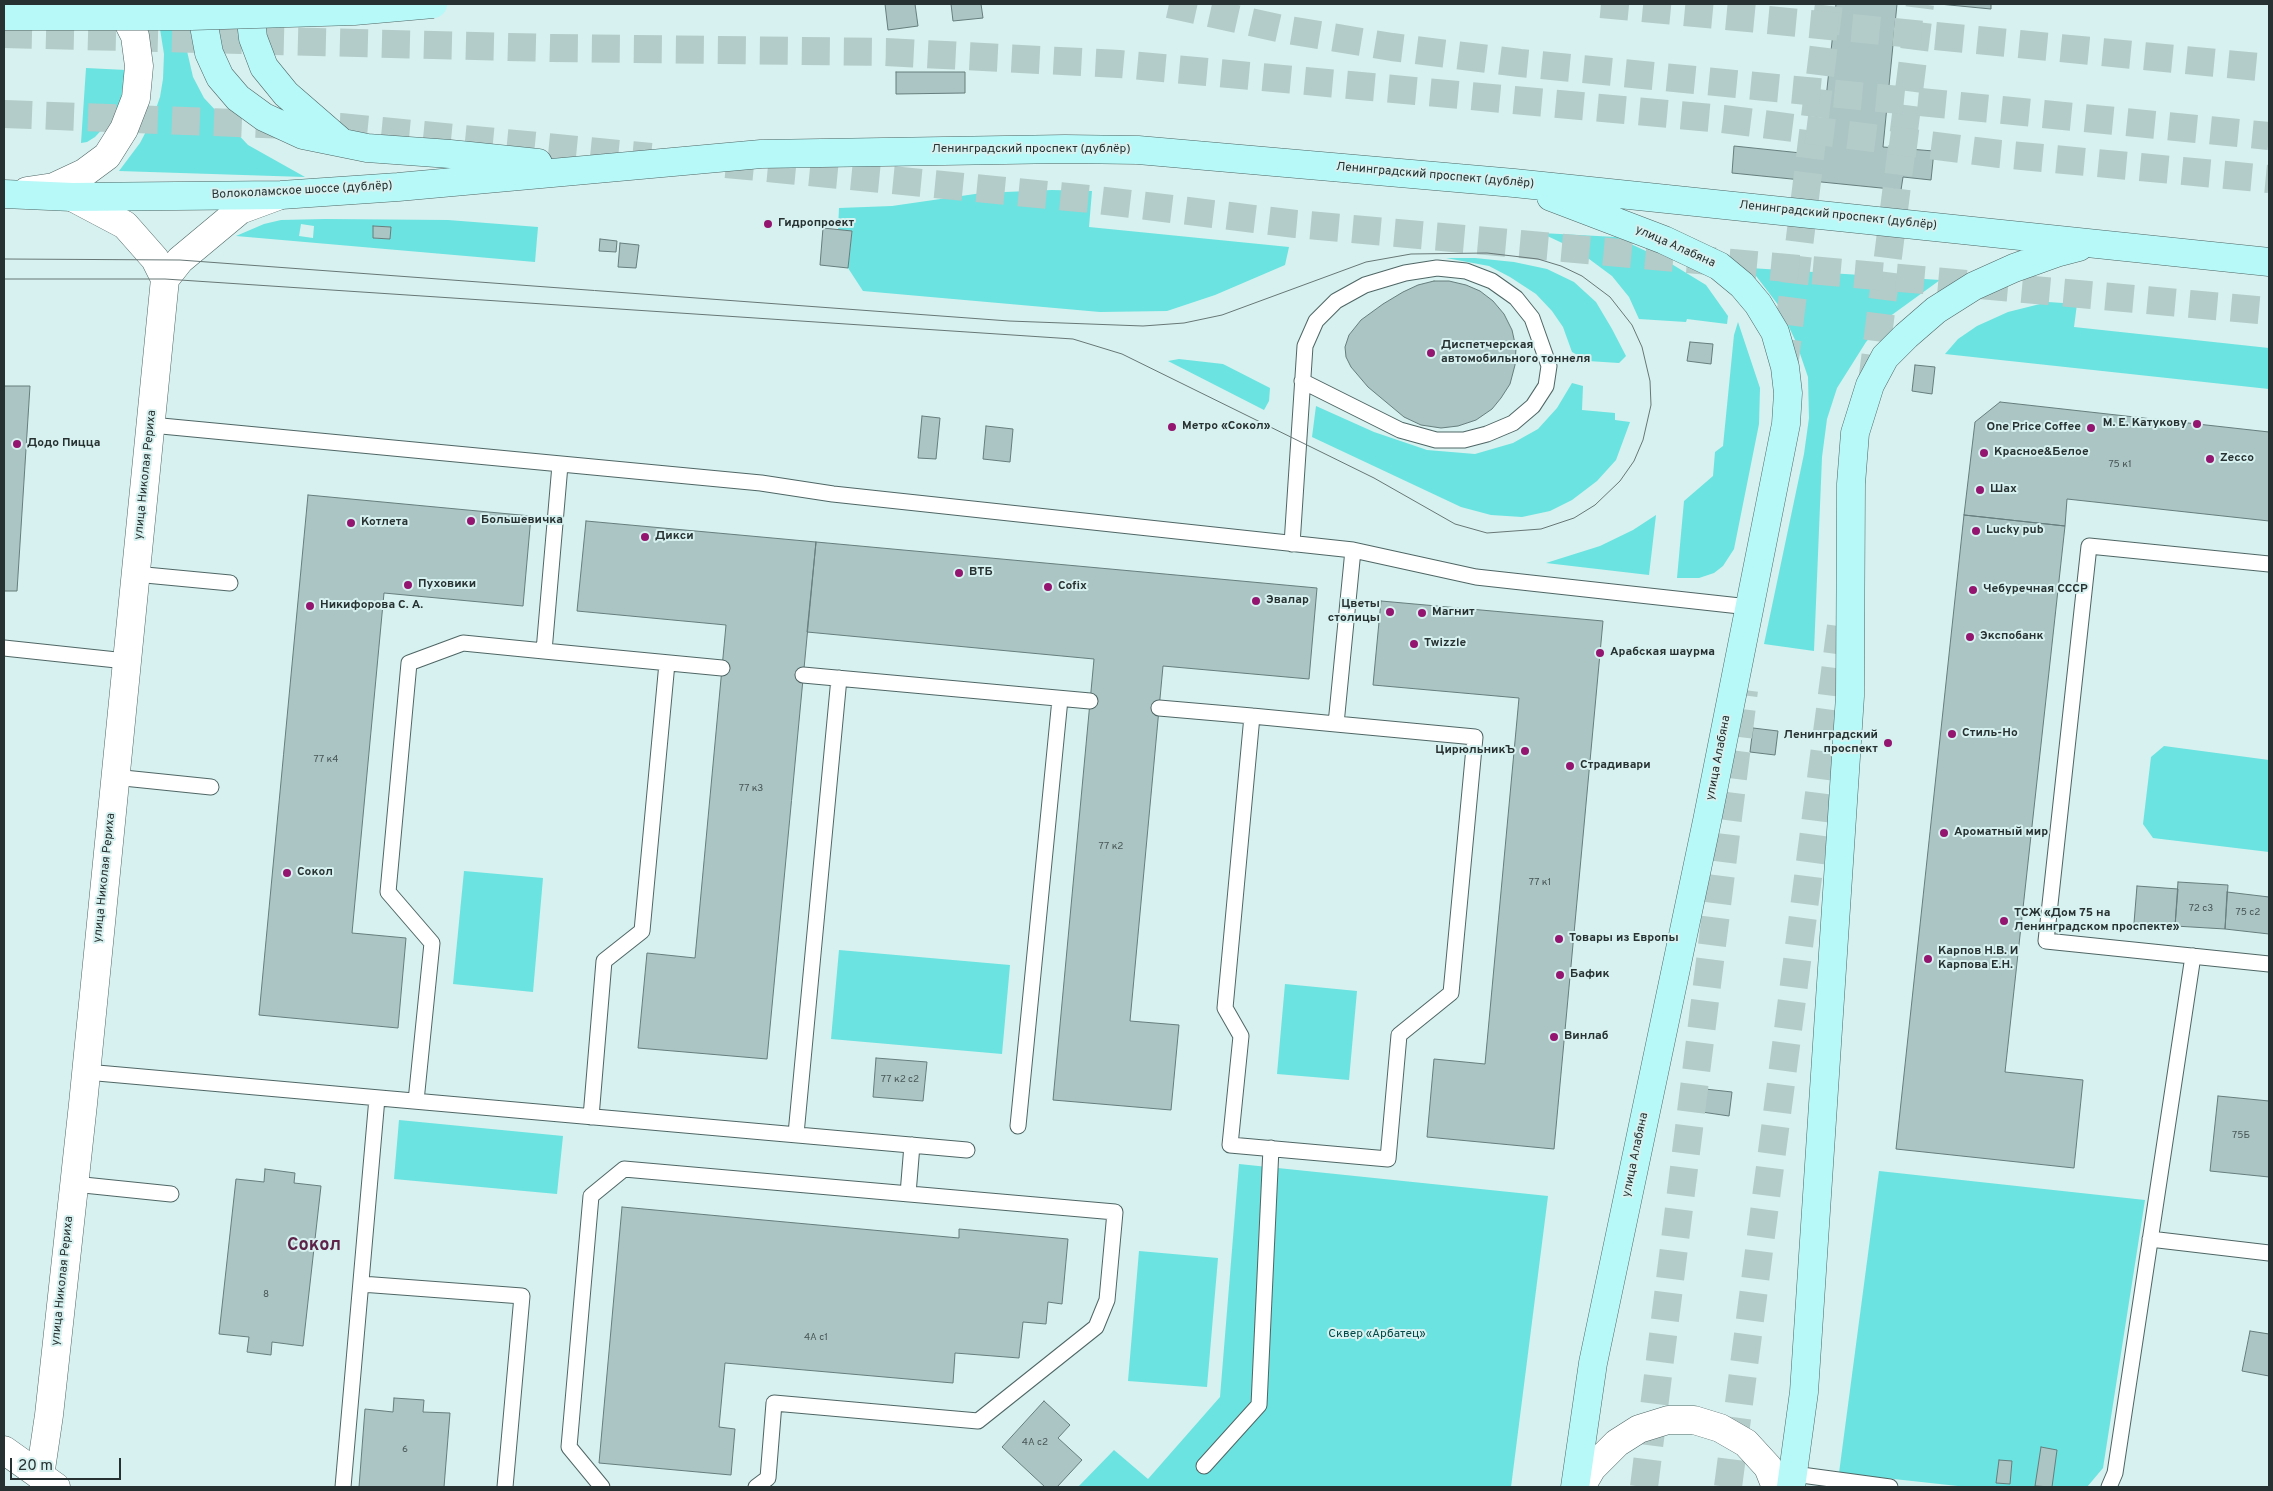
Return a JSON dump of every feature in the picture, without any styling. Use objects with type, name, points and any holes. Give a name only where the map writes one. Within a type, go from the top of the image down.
[{"type":"main road","points":[[200,4],[209,53],[220,77],[238,98],[264,117],[303,135],[367,148],[450,154],[599,169]]},
{"type":"main road","points":[[249,4],[253,38],[264,67],[286,94],[341,142]]},
{"type":"main road","points":[[4,16],[191,16],[354,11],[433,4]]},
{"type":"main road","name":"Ленинградский проспект (дублёр)","points":[[599,169],[761,154],[1074,149],[1138,150],[1514,183],[2269,262]]},
{"type":"main road","name":"Волоколамское шоссе (дублёр)","points":[[5,194],[72,197],[281,195],[599,169]]},
{"type":"main road","name":"улица Алабяна","points":[[1514,183],[1664,240],[1719,266],[1742,285],[1753,298],[1775,332],[1786,376],[1788,393],[1786,424],[1707,821],[1593,1363],[1575,1487]]},
{"type":"main road","points":[[1787,1483],[1804,1392],[1849,714],[1851,484],[1855,433],[1870,386],[1886,357],[1906,336],[1936,310],[1974,286],[2014,268],[2056,253],[2095,243]]},
{"type":"street","points":[[5,194],[54,187],[84,174],[107,156],[124,129],[136,98],[139,66],[136,36],[119,4]]},
{"type":"street","points":[[72,197],[125,225],[155,259],[165,279],[180,260],[240,210],[281,195]]},
{"type":"street","name":"улица Николая Рериха","points":[[48,1481],[49,1414],[86,1072],[165,279]]},
{"type":"street","points":[[1581,1487],[1592,1468],[1617,1443],[1639,1429],[1668,1420],[1694,1420],[1720,1428],[1746,1443],[1768,1467],[1787,1483]]},
{"type":"street","points":[[4,1450],[48,1481]]},
{"type":"lane","points":[[1292,544],[1302,381],[1305,346],[1316,321],[1336,301],[1365,285],[1405,273],[1438,268],[1466,270],[1492,281],[1516,298],[1532,318],[1549,366],[1546,386],[1533,406],[1513,423],[1487,434],[1464,440],[1436,440],[1400,430],[1302,381]]},
{"type":"lane","points":[[151,425],[761,484],[833,494],[1352,550],[1476,577],[1749,607]]},
{"type":"lane","points":[[544,651],[560,465]]},
{"type":"lane","points":[[2269,564],[2089,546],[2046,941],[2269,964]]},
{"type":"lane","points":[[1336,724],[1352,550]]},
{"type":"lane","points":[[135,574],[230,583]]},
{"type":"lane","points":[[416,1101],[432,943],[388,892],[409,663],[463,643],[722,668]]},
{"type":"lane","points":[[4,648],[126,661]]},
{"type":"lane","points":[[591,1117],[604,961],[642,931],[667,663]]},
{"type":"lane","points":[[803,675],[1090,701]]},
{"type":"lane","points":[[796,1134],[839,678]]},
{"type":"lane","points":[[1018,1126],[1060,698]]},
{"type":"lane","points":[[1159,708],[1252,716],[1475,737],[1451,993],[1399,1035],[1388,1159],[1230,1145],[1241,1036],[1225,1008],[1252,716]]},
{"type":"lane","points":[[114,777],[211,787]]},
{"type":"lane","points":[[2108,1487],[2115,1473],[2193,956]]},
{"type":"lane","points":[[86,1072],[967,1150]]},
{"type":"lane","points":[[343,1487],[377,1098]]},
{"type":"lane","points":[[908,1194],[912,1145]]},
{"type":"lane","points":[[1204,1466],[1259,1405],[1271,1148]]},
{"type":"lane","points":[[602,1487],[569,1447],[591,1196],[624,1168],[1115,1212],[1107,1300],[1096,1327],[978,1421],[774,1403],[768,1478],[756,1487]]},
{"type":"lane","points":[[74,1184],[171,1194]]},
{"type":"lane","points":[[2150,1239],[2269,1253]]},
{"type":"lane","points":[[361,1284],[522,1296],[505,1487]]},
{"type":"lane","points":[[1787,1483],[1890,1487]]},
{"type":"green space","points":[[182,4],[184,38],[193,77],[204,98],[248,145],[305,177],[119,171],[140,143],[152,120],[160,97],[163,79],[164,54],[160,29]]},
{"type":"green space","points":[[86,68],[126,70],[120,104],[109,122],[95,137],[81,143]]},
{"type":"green space","points":[[1052,190],[1092,191],[1089,227],[1289,247],[1285,265],[1215,295],[1167,311],[1100,312],[863,291],[848,268],[852,231],[838,230],[839,208],[892,206],[982,193]]},
{"type":"green space","points":[[281,220],[448,220],[538,227],[535,262],[236,236],[264,224]],"holes":[[[301,224],[314,226],[313,238],[299,236]],[[373,226],[391,227],[390,239],[373,238]]]},
{"type":"green space","points":[[1541,233],[1616,237],[1665,260],[1706,285],[1728,316],[1727,324],[1687,319],[1686,322],[1639,319],[1629,297],[1612,276],[1577,250]]},
{"type":"green space","points":[[1446,258],[1475,258],[1514,262],[1547,269],[1574,282],[1596,302],[1626,356],[1619,363],[1588,361],[1572,352],[1563,327],[1552,311],[1536,294],[1489,266]]},
{"type":"green space","points":[[1750,268],[1940,280],[1889,317],[1866,342],[1837,388],[1827,419],[1822,457],[1814,651],[1764,644],[1804,454],[1809,418],[1808,377],[1796,342],[1779,306]]},
{"type":"green space","points":[[2048,302],[2077,304],[2074,327],[2269,348],[2269,389],[1945,354],[1958,339],[1977,326],[2008,312]]},
{"type":"green space","points":[[1738,322],[1760,388],[1759,424],[1734,549],[1723,566],[1714,573],[1699,578],[1677,578],[1684,501],[1713,476],[1715,452],[1723,446],[1734,335]]},
{"type":"green space","points":[[1179,359],[1223,364],[1270,388],[1269,401],[1264,410],[1168,361]]},
{"type":"green space","points":[[1572,383],[1583,386],[1582,410],[1615,413],[1615,420],[1630,422],[1616,460],[1597,481],[1572,500],[1550,511],[1522,517],[1491,515],[1461,507],[1312,437],[1316,406],[1374,432],[1427,450],[1475,454],[1513,443],[1538,429],[1557,408]]},
{"type":"green space","points":[[1656,515],[1649,575],[1546,563],[1600,546],[1633,530]]},
{"type":"green space","points":[[2164,746],[2269,760],[2269,852],[2153,838],[2143,824],[2151,757]]},
{"type":"green space","points":[[464,871],[543,878],[533,992],[453,984]]},
{"type":"green space","points":[[839,950],[1010,965],[1002,1054],[831,1039]]},
{"type":"green space","points":[[1285,984],[1357,991],[1349,1080],[1277,1074]]},
{"type":"green space","points":[[399,1120],[563,1136],[557,1194],[394,1179]]},
{"type":"green space","name":"Сквер «Арбатец»","points":[[1239,1164],[1548,1196],[1511,1487],[1078,1487],[1114,1450],[1148,1479],[1220,1397]]},
{"type":"green space","points":[[1879,1171],[2145,1200],[2103,1468],[2087,1487],[1967,1487],[1839,1473]]},
{"type":"green space","points":[[1139,1251],[1218,1258],[1207,1387],[1128,1381]]},
{"type":"building","points":[[885,4],[915,4],[918,26],[888,30]]},
{"type":"building","points":[[951,4],[981,4],[983,18],[953,21]]},
{"type":"building","points":[[1836,4],[1897,4],[1883,147],[1934,151],[1931,180],[1903,177],[1901,190],[1732,173],[1734,146],[1820,155]]},
{"type":"building","points":[[1939,4],[1991,4],[1991,9]]},
{"type":"building","points":[[896,72],[965,72],[965,93],[896,94]]},
{"type":"building","points":[[373,226],[391,227],[390,239],[373,238]]},
{"type":"building","points":[[823,228],[852,231],[848,268],[820,265]]},
{"type":"building","points":[[600,239],[617,241],[616,252],[599,251]]},
{"type":"building","points":[[620,243],[639,245],[636,268],[618,267]]},
{"type":"building","name":"Диспетчерская автомобильного тоннеля","points":[[1434,281],[1449,281],[1466,285],[1480,291],[1493,301],[1504,314],[1512,330],[1516,348],[1515,365],[1510,384],[1492,409],[1476,420],[1458,426],[1441,428],[1421,425],[1404,417],[1368,387],[1351,367],[1346,357],[1345,347],[1349,335],[1361,320],[1403,292],[1418,285]]},
{"type":"building","points":[[1690,342],[1713,344],[1711,364],[1687,361]]},
{"type":"building","points":[[1915,365],[1935,367],[1932,394],[1912,391]]},
{"type":"building","points":[[4,386],[30,386],[17,591],[4,591]]},
{"type":"building","points":[[2000,402],[2269,432],[2269,521],[2067,499],[2065,526],[1964,515],[1975,422]]},
{"type":"building","points":[[922,416],[940,418],[936,459],[918,458]]},
{"type":"building","points":[[986,426],[1013,429],[1010,462],[983,459]]},
{"type":"building","points":[[308,495],[531,516],[523,606],[384,593],[352,933],[406,938],[398,1028],[259,1015]]},
{"type":"building","points":[[1964,515],[2065,526],[2005,1072],[2083,1080],[2074,1168],[1896,1149]]},
{"type":"building","points":[[586,521],[816,542],[767,1059],[638,1048],[647,953],[695,958],[726,625],[577,611]]},
{"type":"building","points":[[816,542],[1317,588],[1309,679],[1163,666],[1130,1021],[1179,1025],[1171,1110],[1053,1100],[1094,659],[807,632]]},
{"type":"building","points":[[1381,601],[1603,621],[1554,1149],[1427,1137],[1434,1059],[1485,1064],[1519,698],[1373,685]]},
{"type":"building","points":[[1753,728],[1778,731],[1775,755],[1750,752]]},
{"type":"building","points":[[2178,882],[2228,885],[2225,929],[2175,926]]},
{"type":"building","points":[[2137,886],[2178,889],[2175,926],[2134,923]]},
{"type":"building","points":[[2227,892],[2269,897],[2269,934],[2225,929]]},
{"type":"building","points":[[876,1058],[927,1062],[923,1101],[873,1097]]},
{"type":"building","points":[[1705,1089],[1732,1092],[1729,1116],[1702,1112]]},
{"type":"building","points":[[2218,1096],[2269,1101],[2269,1177],[2210,1171]]},
{"type":"building","points":[[265,1169],[295,1173],[294,1183],[321,1186],[303,1346],[272,1342],[271,1355],[247,1352],[249,1337],[219,1334],[236,1179],[264,1182]]},
{"type":"building","points":[[622,1207],[959,1238],[959,1229],[1068,1239],[1062,1304],[1048,1302],[1046,1324],[1023,1322],[1019,1358],[955,1353],[953,1383],[725,1363],[719,1427],[735,1429],[731,1475],[599,1463]]},
{"type":"building","points":[[2250,1331],[2269,1334],[2269,1376],[2242,1371]]},
{"type":"building","points":[[394,1398],[424,1400],[423,1412],[450,1413],[444,1487],[359,1487],[365,1409],[393,1412]]},
{"type":"building","points":[[1044,1401],[1070,1425],[1058,1438],[1082,1460],[1057,1487],[1045,1487],[1002,1447]]},
{"type":"building","points":[[2041,1447],[2057,1450],[2052,1487],[2035,1486]]},
{"type":"building","points":[[1999,1460],[2012,1461],[2010,1484],[1996,1483]]},
{"type":"tunnel","points":[[1169,4],[1282,29],[1392,47],[1520,63],[2269,136]]},
{"type":"tunnel","points":[[1601,4],[2269,68]]},
{"type":"tunnel","points":[[1784,367],[1829,4]]},
{"type":"tunnel","points":[[1872,383],[1920,4]]},
{"type":"tunnel","points":[[4,34],[551,48],[886,52],[1119,64],[1723,119],[2000,154],[2269,179]]},
{"type":"tunnel","points":[[4,114],[340,127],[651,157]]},
{"type":"tunnel","points":[[726,164],[1089,199],[1296,224],[2269,311]]},
{"type":"tunnel","points":[[1728,1487],[1841,626]]},
{"type":"tunnel","points":[[1644,1487],[1744,690]]},
{"type":"tram line","points":[[4,259],[180,260],[1009,321],[1143,326],[1184,323],[1222,315],[1366,262],[1411,254],[1487,253],[1538,259],[1561,266],[1582,276],[1610,297],[1632,325],[1642,347],[1650,381],[1651,405],[1643,440],[1634,461],[1620,481],[1595,505],[1574,518],[1541,529],[1487,533],[1455,524],[1374,478],[1122,354],[1073,339],[165,279],[4,279]]},
{"type":"place","name":"Гидропроект","points":[[768,224]]},
{"type":"place","name":"Диспетчерская автомобильного тоннеля","points":[[1431,353]]},
{"type":"place","name":"М. Е. Катукову","points":[[2197,424]]},
{"type":"place","name":"Метро «Сокол»","points":[[1172,427]]},
{"type":"place","name":"One Price Coffee","points":[[2091,428]]},
{"type":"place","name":"Додо Пицца","points":[[17,444]]},
{"type":"place","name":"Красное&Белое","points":[[1984,453]]},
{"type":"place","name":"Zecco","points":[[2210,459]]},
{"type":"place","name":"Шах","points":[[1980,490]]},
{"type":"place","name":"Большевичка","points":[[471,521]]},
{"type":"place","name":"Котлета","points":[[351,523]]},
{"type":"place","name":"Lucky pub","points":[[1976,531]]},
{"type":"place","name":"Дикси","points":[[645,537]]},
{"type":"place","name":"ВТБ","points":[[959,573]]},
{"type":"place","name":"Пуховики","points":[[408,585]]},
{"type":"place","name":"Cofix","points":[[1048,587]]},
{"type":"place","name":"Чебуречная СССР","points":[[1973,590]]},
{"type":"place","name":"Эвалар","points":[[1256,601]]},
{"type":"place","name":"Никифорова С. А.","points":[[310,606]]},
{"type":"place","name":"Цветы столицы","points":[[1390,612]]},
{"type":"place","name":"Магнит","points":[[1422,613]]},
{"type":"place","name":"Экспобанк","points":[[1970,637]]},
{"type":"place","name":"Twizzle","points":[[1414,644]]},
{"type":"place","name":"Арабская шаурма","points":[[1600,653]]},
{"type":"place","name":"Стиль-Но","points":[[1952,734]]},
{"type":"place","name":"Ленинградский проспект","points":[[1888,743]]},
{"type":"place","name":"ЦирюльникЪ","points":[[1525,751]]},
{"type":"place","name":"Страдивари","points":[[1570,766]]},
{"type":"place","name":"Ароматный мир","points":[[1944,833]]},
{"type":"place","name":"Сокол","points":[[287,873]]},
{"type":"place","name":"ТСЖ «Дом 75 на Ленинградском проспекте»","points":[[2004,921]]},
{"type":"place","name":"Товары из Европы","points":[[1559,939]]},
{"type":"place","name":"Карпов Н.В. И Карпова Е.Н.","points":[[1928,959]]},
{"type":"place","name":"Бафик","points":[[1560,975]]},
{"type":"place","name":"Винлаб","points":[[1554,1037]]},
{"type":"district","name":"Сокол","points":[[314,1246]]}]
